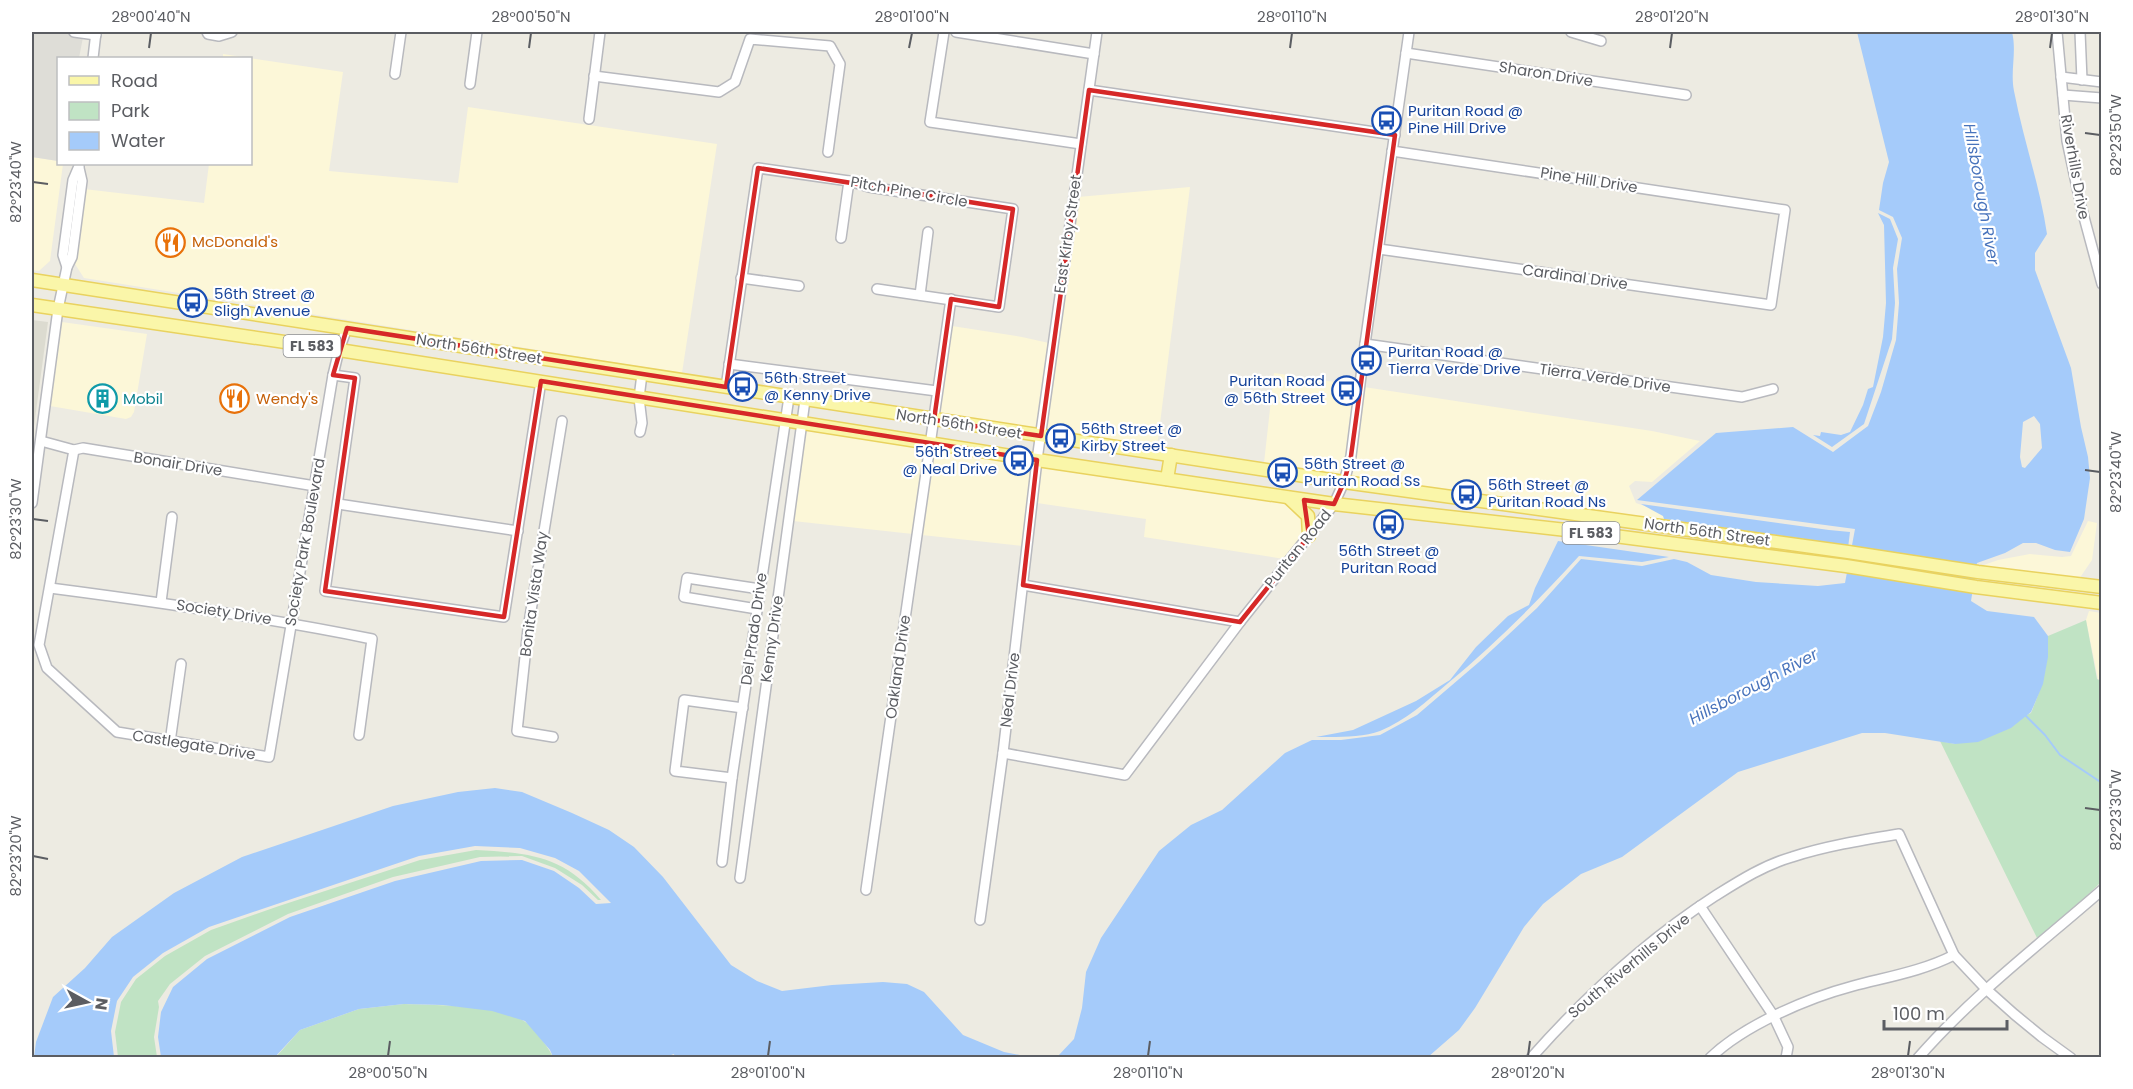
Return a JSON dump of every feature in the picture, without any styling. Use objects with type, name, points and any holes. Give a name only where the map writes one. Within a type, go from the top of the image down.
[{"type":"main road","name":"North 56th Street","points":[[32,280],[1344,482],[1978,572],[2102,587]]},
{"type":"main road","name":"North 56th Street","points":[[32,305],[541,381],[1288,498],[1846,566],[1976,587],[2102,603]]},
{"type":"main road","points":[[1167,480],[1171,455]]},
{"type":"main road","points":[[1288,498],[1308,516],[1309,536]]},
{"type":"main road","points":[[1546,528],[1548,511]]},
{"type":"street","points":[[74,32],[96,33],[93,57]]},
{"type":"street","points":[[208,33],[219,36],[232,32]]},
{"type":"street","points":[[395,74],[401,32]]},
{"type":"street","points":[[470,84],[477,32]]},
{"type":"street","points":[[590,119],[600,32]]},
{"type":"street","points":[[944,32],[930,122],[1081,144]]},
{"type":"street","points":[[956,32],[1094,54]]},
{"type":"street","name":"East Kirby Street","points":[[1037,460],[1097,32]]},
{"type":"street","name":"Puritan Road","points":[[1003,753],[1125,775],[1240,622],[1334,504],[1344,482],[1351,456],[1409,32]]},
{"type":"street","points":[[1571,32],[1600,41]]},
{"type":"street","name":"Riverhills Drive","points":[[2057,32],[2067,141],[2081,206],[2102,284]]},
{"type":"street","points":[[2080,32],[2082,80]]},
{"type":"street","points":[[594,76],[719,92],[735,82],[750,39],[830,46],[840,64],[828,152]]},
{"type":"street","name":"Sharon Drive","points":[[1406,52],[1686,95]]},
{"type":"street","points":[[2062,80],[2102,82]]},
{"type":"street","points":[[1089,90],[1395,135]]},
{"type":"street","points":[[2063,95],[2102,98]]},
{"type":"street","name":"Pine Hill Drive","points":[[1392,151],[1785,210],[1771,305]]},
{"type":"street","points":[[32,503],[58,309],[67,267],[63,255],[73,180],[79,166]]},
{"type":"street","name":"Pitch Pine Circle","points":[[726,387],[758,168],[1013,209],[999,307],[951,299]]},
{"type":"street","points":[[841,238],[849,181]]},
{"type":"street","points":[[920,295],[928,232]]},
{"type":"street","name":"Cardinal Drive","points":[[1379,249],[1771,305]]},
{"type":"street","points":[[741,278],[799,286]]},
{"type":"street","points":[[877,289],[951,299],[934,420]]},
{"type":"street","name":"Society Park Boulevard","points":[[269,757],[333,375],[347,328]]},
{"type":"street","name":"Tierra Verde Drive","points":[[1365,345],[1742,397],[1773,389]]},
{"type":"street","points":[[729,364],[937,391]]},
{"type":"street","points":[[640,432],[642,423],[639,398],[642,374]]},
{"type":"street","points":[[333,375],[355,378],[325,591],[504,617],[541,381]]},
{"type":"street","name":"Del Prado Drive","points":[[722,862],[732,778],[789,397]]},
{"type":"street","name":"Kenny Drive","points":[[740,878],[805,400]]},
{"type":"street","name":"Oakland Drive","points":[[866,890],[934,420]]},
{"type":"street","name":"Bonita Vista Way","points":[[553,736],[518,731],[528,629],[562,421]]},
{"type":"street","name":"Bonair Drive","points":[[41,441],[74,450],[83,448],[315,486]]},
{"type":"street","name":"Castlegate Drive","points":[[74,450],[39,645],[47,668],[117,732],[269,757]]},
{"type":"street","name":"Neal Drive","points":[[980,920],[1003,753],[1037,460]]},
{"type":"street","points":[[338,504],[518,531]]},
{"type":"street","points":[[161,602],[172,518]]},
{"type":"street","points":[[758,609],[684,597],[687,578],[760,589]]},
{"type":"street","points":[[1023,585],[1240,622]]},
{"type":"street","name":"Society Drive","points":[[50,588],[291,622],[372,639],[359,735]]},
{"type":"street","points":[[170,742],[181,664]]},
{"type":"street","points":[[732,778],[675,771],[684,700],[743,708]]},
{"type":"street","name":"South Riverhills Drive","points":[[1530,1058],[1559,1025],[1666,929],[1745,877],[1791,857],[1899,834],[1954,955],[1986,989],[2042,1037],[2071,1058]]},
{"type":"street","points":[[1918,1058],[1946,1026],[1986,989],[2102,890]]},
{"type":"street","points":[[1700,906],[1773,1016],[1788,1047],[1786,1058]]},
{"type":"street","points":[[1710,1058],[1719,1049],[1773,1016],[1849,987],[1938,963],[1954,955]]},
{"type":"highlighted area","points":[[1089,90],[1395,135],[1351,456],[1344,482],[1334,504],[1304,500],[1309,536],[1240,622],[1023,585],[1037,460],[541,381],[504,617],[325,591],[355,378],[333,375],[347,328],[726,387],[758,168],[849,181],[1013,209],[999,307],[951,299],[934,420],[1041,436]]},
{"type":"shaded area","points":[[32,32],[84,32],[79,57],[57,57],[57,161],[32,157]]},
{"type":"shaded area","points":[[223,54],[243,57],[223,57]]},
{"type":"shaded area","points":[[252,58],[343,72],[329,171],[458,183],[468,107],[717,144],[682,373],[84,278],[75,264],[84,189],[204,203],[209,165],[252,165]]},
{"type":"shaded area","points":[[32,157],[57,161],[57,165],[63,165],[50,261],[39,271],[32,270]]},
{"type":"shaded area","points":[[1190,187],[1157,447],[1046,429],[1078,197]]},
{"type":"shaded area","points":[[32,320],[48,322],[32,441]]},
{"type":"shaded area","points":[[62,322],[147,334],[134,412],[131,417],[126,419],[50,406]]},
{"type":"shaded area","points":[[952,326],[1049,343],[1037,428],[939,413]]},
{"type":"shaded area","points":[[1274,373],[1355,385],[1346,455],[1341,475],[1264,463]]},
{"type":"shaded area","points":[[1364,387],[1652,431],[1700,441],[1652,482],[1635,481],[1629,486],[1636,503],[1653,509],[1664,516],[1664,519],[1612,515],[1350,477],[1356,457]]},
{"type":"shaded area","points":[[805,431],[925,448],[913,534],[793,521]]},
{"type":"shaded area","points":[[934,450],[1032,464],[1023,546],[922,535]]},
{"type":"shaded area","points":[[1042,465],[1286,501],[1303,518],[1305,530],[1284,559],[1144,537],[1146,519],[1037,503]]},
{"type":"shaded area","points":[[2088,521],[2097,523],[2092,560],[2079,579],[1981,566],[2030,554],[2071,556]]},
{"type":"shaded area","points":[[2089,611],[2101,613],[2101,681],[2098,679],[2086,620]]},
{"type":"green space","points":[[2086,620],[2097,679],[2101,681],[2101,882],[2072,910],[2037,938],[1940,741],[1955,744],[2031,713],[2044,675],[2048,636]]},
{"type":"green space","points":[[476,850],[530,856],[560,866],[574,874],[601,900],[555,868],[522,856],[480,857],[393,877],[288,914],[205,956],[170,984],[158,1001],[154,1037],[157,1057],[118,1057],[115,1032],[121,1002],[136,979],[165,956],[211,930],[279,906],[420,860]]},
{"type":"green space","points":[[404,1004],[466,1007],[512,1016],[532,1027],[553,1057],[275,1058],[300,1030],[359,1009]]},
{"type":"water","name":"Hillsborough River","points":[[1857,32],[2012,32],[2014,91],[2047,234],[2035,253],[2035,270],[2071,368],[2090,478],[2084,519],[2070,552],[2055,550],[2036,543],[2023,543],[2005,553],[1977,563],[1971,601],[1987,611],[2034,617],[2048,636],[2048,657],[2043,684],[2031,712],[2011,728],[1978,742],[1955,744],[1885,733],[1862,733],[1738,772],[1622,857],[1581,874],[1543,904],[1524,927],[1459,1030],[1428,1057],[1036,1058],[1058,1056],[1074,1039],[1082,1008],[1086,972],[1101,938],[1159,851],[1191,825],[1222,810],[1285,753],[1312,740],[1341,740],[1380,735],[1417,715],[1537,608],[1581,559],[1642,566],[1674,559],[1687,562],[1711,575],[1756,582],[1818,586],[1845,583],[1855,529],[1637,500],[1716,433],[1793,427],[1833,452],[1868,426],[1881,392],[1896,340],[1899,303],[1897,269],[1902,238],[1893,217],[1879,210],[1889,162]],"holes":[[[2034,416],[2040,424],[2042,448],[2025,468],[2022,467],[2020,457],[2023,422]]]},
{"type":"water","points":[[1878,213],[1890,219],[1898,239],[1893,268],[1895,303],[1892,339],[1864,424],[1832,447],[1813,435],[1820,436],[1821,432],[1841,435],[1850,432],[1868,389],[1873,387],[1883,337],[1886,303],[1884,225]]},
{"type":"water","points":[[1641,504],[1850,532],[1848,548],[1847,545],[1664,519],[1663,516]]},
{"type":"water","points":[[1558,541],[1669,557],[1642,562],[1579,556],[1499,638],[1424,704],[1407,716],[1389,727],[1365,735],[1316,737],[1353,730],[1416,701],[1450,680],[1476,647],[1508,616],[1529,605]]},
{"type":"water","points":[[495,788],[522,792],[572,813],[609,830],[634,847],[663,877],[731,965],[757,981],[782,991],[883,982],[907,984],[924,992],[963,1035],[1004,1052],[1030,1057],[675,1058],[674,1054],[662,1058],[553,1057],[550,1050],[525,1021],[492,1011],[443,1005],[404,1004],[359,1009],[300,1030],[275,1057],[161,1057],[158,1037],[161,1012],[173,987],[207,959],[290,917],[395,881],[481,861],[522,860],[554,871],[579,888],[596,904],[611,903],[579,871],[555,858],[520,848],[475,846],[419,856],[209,927],[163,953],[133,977],[117,1001],[111,1031],[114,1057],[34,1057],[36,1042],[53,997],[85,968],[112,937],[174,893],[242,857],[393,806],[458,792]]},
{"type":"waterway","points":[[2026,716],[2045,735],[2060,755],[2102,783]]},
{"type":"place","name":"Puritan Road @ Pine Hill Drive","points":[[1387,120]]},
{"type":"place","name":"McDonald's","points":[[171,242]]},
{"type":"place","name":"56th Street @ Sligh Avenue","points":[[193,303]]},
{"type":"place","name":"Puritan Road @ Tierra Verde Drive","points":[[1367,361]]},
{"type":"place","name":"56th Street @ Kenny Drive","points":[[743,387]]},
{"type":"place","name":"Puritan Road @ 56th Street","points":[[1346,390]]},
{"type":"place","name":"Mobil","points":[[102,399]]},
{"type":"place","name":"Wendy's","points":[[235,399]]},
{"type":"place","name":"56th Street @ Kirby Street","points":[[1060,438]]},
{"type":"place","name":"56th Street @ Neal Drive","points":[[1018,461]]},
{"type":"place","name":"56th Street @ Puritan Road Ss","points":[[1283,473]]},
{"type":"place","name":"56th Street @ Puritan Road Ns","points":[[1467,494]]},
{"type":"place","name":"56th Street @ Puritan Road","points":[[1389,524]]}]
